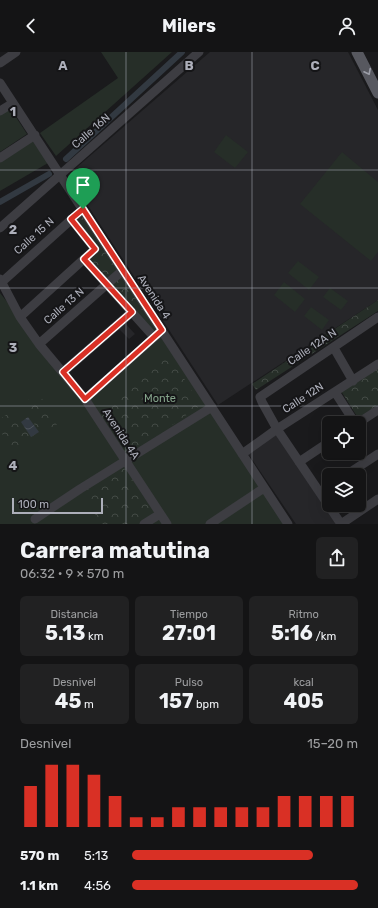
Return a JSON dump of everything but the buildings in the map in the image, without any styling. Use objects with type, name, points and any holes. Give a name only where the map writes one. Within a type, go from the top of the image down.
[{"type":"main road","points":[[357,52],[378,93]]},
{"type":"street","points":[[0,63],[16,52]]},
{"type":"street","name":"Calle 16N","points":[[0,228],[199,52]]},
{"type":"street","name":"Avenida 4","points":[[0,83],[288,524]]},
{"type":"street","points":[[0,111],[13,103]]},
{"type":"street","points":[[0,158],[35,135]]},
{"type":"street","name":"Calle 15 N","points":[[1,280],[83,209]]},
{"type":"street","points":[[20,317],[95,249],[71,219]]},
{"type":"street","points":[[84,259],[154,337]]},
{"type":"street","name":"Calle 13 N","points":[[40,344],[123,270]]},
{"type":"street","name":"Avenida 4A","points":[[1,280],[20,317],[85,399],[167,524]]},
{"type":"street","points":[[63,372],[132,312]]},
{"type":"street","name":"Calle 12A N","points":[[277,429],[260,397],[378,317]]},
{"type":"street","points":[[85,399],[162,330]]},
{"type":"street","points":[[334,348],[353,380]]},
{"type":"street","name":"Calle 12N","points":[[242,454],[277,429],[378,364]]},
{"type":"street","points":[[336,392],[351,416]]},
{"type":"street","points":[[35,519],[212,407]]},
{"type":"street","points":[[366,419],[377,414]]},
{"type":"street","points":[[277,429],[341,524],[378,499]]},
{"type":"street","points":[[299,462],[322,447]]},
{"type":"street","points":[[357,468],[378,455]]},
{"type":"street","points":[[210,524],[264,488]]},
{"type":"street","points":[[144,524],[160,514]]},
{"type":"shaded area","points":[[210,52],[348,52],[378,110],[378,300],[218,405],[68,175]]},
{"type":"shaded area","points":[[124,322],[135,334],[129,339],[118,328]]},
{"type":"shaded area","points":[[277,432],[322,501],[322,512],[329,512],[337,524],[296,524],[247,452]]},
{"type":"green space","points":[[101,52],[172,52],[56,156],[40,133],[118,78]]},
{"type":"green space","points":[[10,108],[27,134],[0,152],[0,114]]},
{"type":"green space","points":[[226,135],[248,152],[235,168],[214,152]]},
{"type":"green space","points":[[32,140],[48,163],[0,191],[0,161]]},
{"type":"green space","points":[[342,152],[378,182],[378,252],[371,261],[300,204]]},
{"type":"green space","points":[[81,210],[118,268],[105,281],[84,257],[95,247],[73,218]]},
{"type":"green space","points":[[298,261],[319,277],[309,290],[288,273]]},
{"type":"green space","points":[[121,272],[159,329],[154,334],[108,284]]},
{"type":"green space","points":[[284,282],[305,299],[295,312],[274,295]]},
{"type":"green space","points":[[330,288],[348,301],[341,310],[323,297]]},
{"type":"green space","points":[[0,293],[85,399],[162,330],[289,524],[0,524]]},
{"type":"green space","points":[[378,300],[378,311],[256,390],[252,384]]},
{"type":"green space","points":[[311,307],[329,320],[322,330],[304,316]]},
{"type":"green space","name":"Monte","points":[[168,353],[201,405],[126,457],[98,412]]},
{"type":"green space","points":[[378,367],[378,405],[361,416],[357,416],[341,391]]},
{"type":"green space","points":[[38,393],[59,423],[41,434],[21,405]]},
{"type":"green space","points":[[12,411],[33,441],[16,453],[0,431],[0,419]]},
{"type":"green space","points":[[123,465],[153,512],[137,524],[101,524],[81,492]]},
{"type":"water","points":[[28,417],[39,432],[31,437],[21,422]]},
{"type":"waterway","points":[[66,159],[182,52]]},
{"type":"waterway","points":[[0,202],[49,174]]},
{"type":"route","points":[[83,209],[162,330],[85,399],[63,372],[132,312],[84,259],[95,249],[71,219],[83,209]]}]
